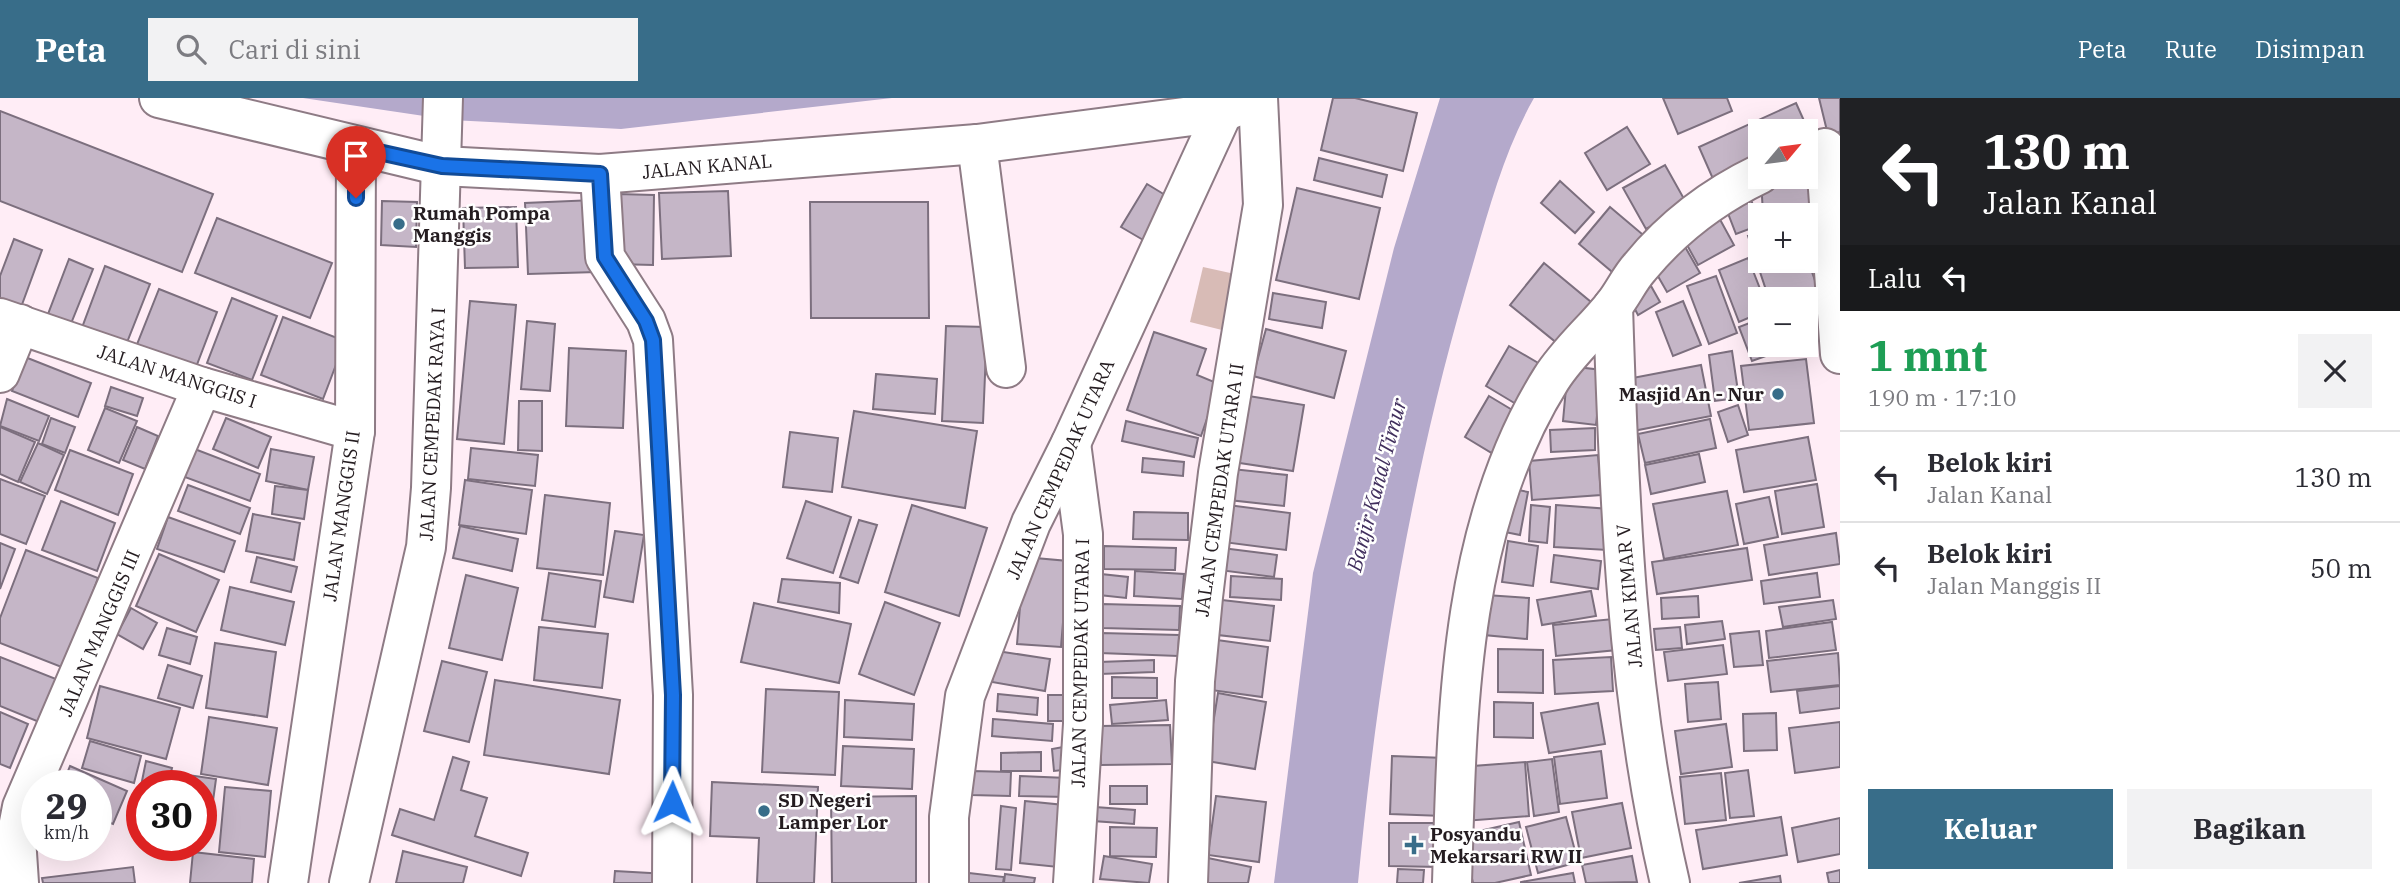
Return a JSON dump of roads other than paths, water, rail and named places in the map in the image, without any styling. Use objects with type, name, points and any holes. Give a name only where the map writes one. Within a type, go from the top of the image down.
[{"type":"street","name":"JALAN KANAL","points":[[159,98],[356,147],[442,133],[600,174],[976,144],[1246,103]]},
{"type":"street","name":"JALAN CEMPEDAK UTARA","points":[[949,883],[949,817],[965,696],[1031,523],[1246,103]]},
{"type":"street","name":"JALAN CEMPEDAK UTARA II","points":[[1188,883],[1195,681],[1203,597],[1218,473],[1264,205],[1246,103]]},
{"type":"street","name":"JALAN CEMPEDAK RAYA I","points":[[349,883],[426,547],[442,133]]},
{"type":"street","points":[[976,144],[1006,368]]},
{"type":"street","name":"JALAN MANGGIS II","points":[[288,883],[355,431],[356,147]]},
{"type":"street","points":[[1824,149],[1840,355]]},
{"type":"street","points":[[600,174],[605,257],[646,321],[653,340],[673,695],[672,883]]},
{"type":"street","points":[[1452,883],[1457,710],[1480,564],[1505,472],[1526,421],[1552,376],[1613,306],[1638,269],[1667,238],[1728,189],[1748,180]]},
{"type":"street","name":"JALAN KIMAR V","points":[[1613,306],[1618,472],[1631,637],[1660,837],[1670,883]]},
{"type":"street","points":[[0,373],[10,321]]},
{"type":"street","name":"JALAN MANGGIS I","points":[[10,321],[202,387],[355,431]]},
{"type":"street","name":"JALAN MANGGIS III","points":[[19,883],[16,838],[22,807],[60,727],[202,387]]},
{"type":"street","name":"JALAN CEMPEDAK UTARA I","points":[[1071,443],[1083,548],[1083,724],[1073,883]]},
{"type":"water","points":[[303,98],[892,98],[621,129],[451,120]]},
{"type":"water","name":"Banjir Kanal Timur","points":[[1440,98],[1534,98],[1512,143],[1495,191],[1466,288],[1428,434],[1386,658],[1358,883],[1274,883],[1313,573],[1394,248]]},
{"type":"place","name":"Rumah Pompa Manggis","points":[[399,224]]},
{"type":"place","name":"Masjid An - Nur","points":[[1778,394]]},
{"type":"place","name":"SD Negeri Lamper Lor","points":[[764,811]]},
{"type":"place","name":"Posyandu Mekarsari RW II","points":[[1414,845]]}]
